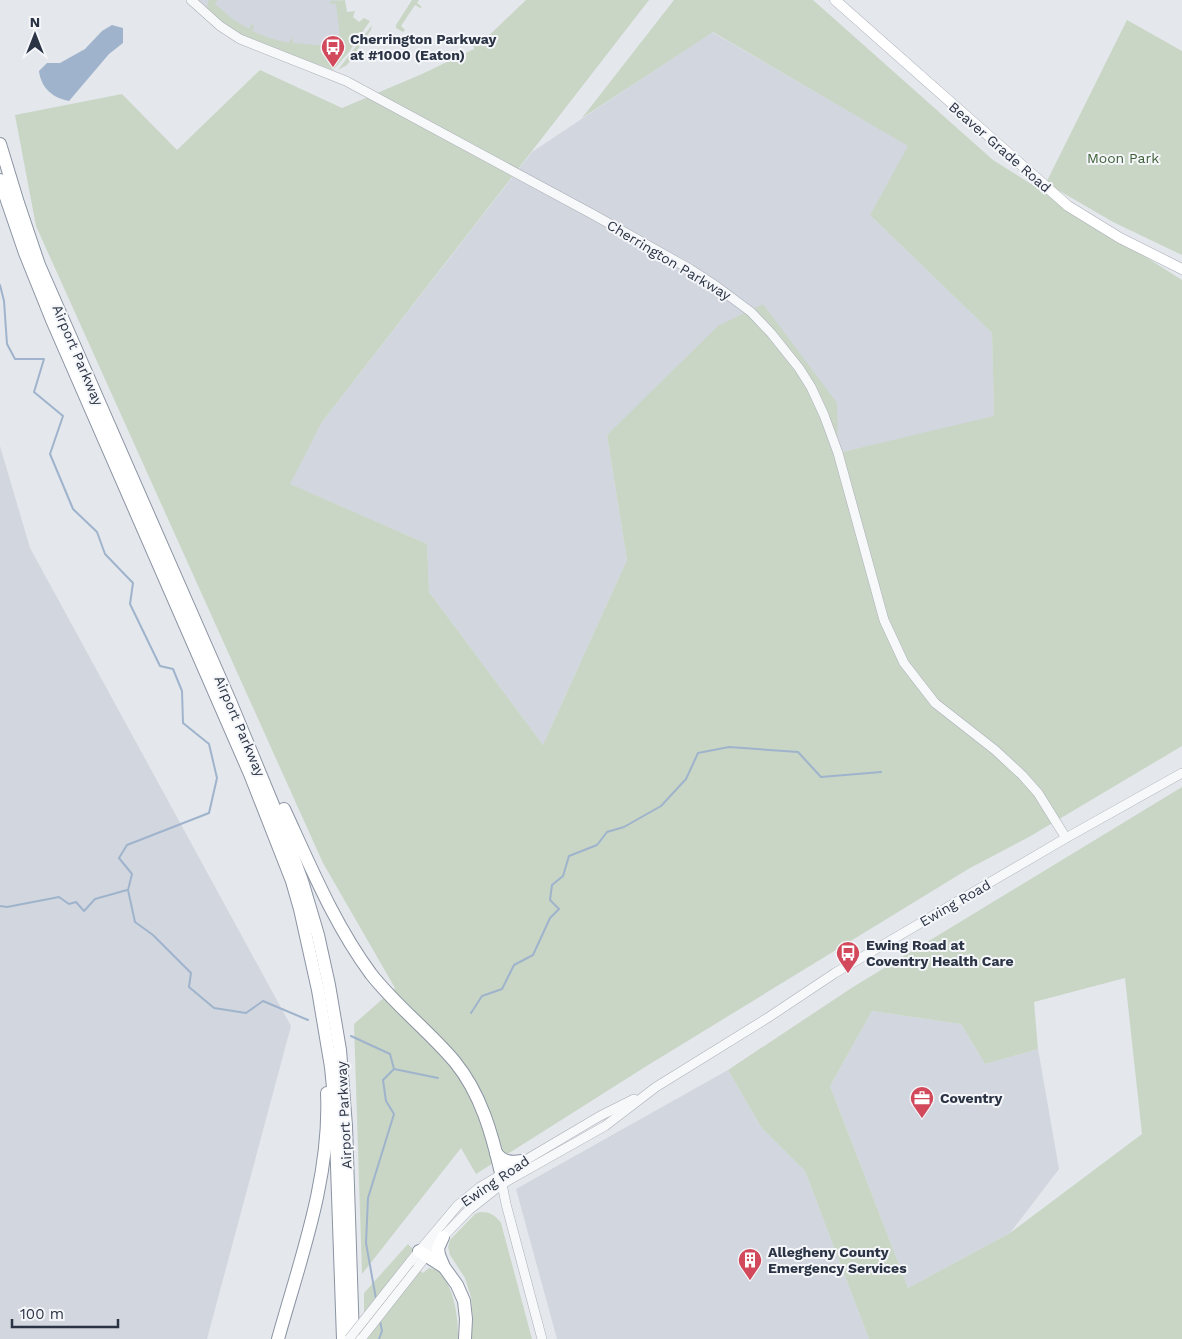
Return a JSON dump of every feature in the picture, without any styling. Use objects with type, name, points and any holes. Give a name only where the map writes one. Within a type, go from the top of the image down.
[{"type":"highway","name":"Airport Parkway","points":[[0,144],[39,265],[230,701],[283,829],[318,934],[340,1050],[346,1126],[353,1339]]},
{"type":"highway","name":"Airport Parkway","points":[[0,180],[25,254],[52,320],[250,774],[289,873],[307,939],[331,1067],[336,1108],[343,1339]]},
{"type":"highway","points":[[230,701],[334,914],[363,962],[385,992],[447,1053],[469,1082],[486,1115],[501,1179]]},
{"type":"highway","points":[[278,1339],[313,1213],[322,1165],[327,1101],[323,1021]]},
{"type":"highway","points":[[496,1153],[505,1160],[522,1161]]},
{"type":"highway","points":[[443,1237],[438,1251],[444,1267],[457,1285],[464,1302],[466,1319],[465,1339]]},
{"type":"highway","points":[[422,1254],[444,1267]]},
{"type":"main road","name":"Beaver Grade Road","points":[[835,0],[1068,206],[1120,238],[1182,269]]},
{"type":"street","name":"Cherrington Parkway","points":[[191,0],[220,26],[240,39],[346,81],[646,245],[716,286],[760,320],[799,368],[824,415],[838,453],[884,620],[904,663],[935,703],[995,750],[1022,774],[1038,793],[1066,838]]},
{"type":"street","name":"Ewing Road","points":[[422,1254],[443,1237],[501,1179],[522,1161],[600,1116],[656,1087],[769,1017],[835,973],[1066,838],[1182,773]]},
{"type":"street","name":"Ewing Road","points":[[360,1339],[458,1205],[480,1187],[501,1179],[605,1126],[656,1087]]},
{"type":"street","points":[[501,1179],[542,1339]]},
{"type":"street","name":"Ewing Road","points":[[349,1339],[413,1266]]},
{"type":"shaded area","points":[[198,0],[338,0],[346,48],[287,50],[217,22]]},
{"type":"shaded area","points":[[712,32],[909,146],[870,215],[992,333],[994,417],[838,453],[607,435],[627,560],[543,745],[429,592],[427,544],[289,484],[322,422],[532,152]]},
{"type":"shaded area","points":[[0,446],[30,548],[291,1026],[207,1339],[0,1339]]},
{"type":"shaded area","points":[[872,1011],[961,1024],[985,1064],[1038,1049],[1059,1169],[1010,1233],[908,1288],[830,1086]]},
{"type":"shaded area","points":[[728,1070],[761,1127],[805,1171],[869,1339],[557,1339],[516,1189]]},
{"type":"green space","points":[[209,0],[218,0],[215,4],[235,21],[249,29],[252,24],[254,26],[252,31],[289,43],[292,37],[293,43],[335,44],[335,37],[340,36],[336,4],[330,4],[330,1],[345,0],[347,12],[355,11],[353,17],[359,22],[364,18],[370,21],[349,52],[333,70],[250,40],[225,25],[209,11],[207,6]]},
{"type":"green space","points":[[412,0],[419,0],[417,3],[422,7],[420,8],[415,5],[401,26],[405,30],[403,32],[396,28],[396,25]]},
{"type":"green space","points":[[526,0],[649,0],[322,422],[290,484],[427,544],[429,592],[543,745],[627,560],[607,435],[718,326],[763,304],[837,403],[838,453],[994,416],[992,333],[870,215],[908,146],[713,32],[582,118],[674,0],[813,0],[993,160],[1182,280],[1182,746],[1029,837],[970,868],[645,1067],[476,1174],[461,1148],[362,1274],[354,1024],[395,988],[323,863],[36,226],[15,115],[122,94],[177,150],[260,70],[342,108],[422,74],[474,49],[473,43],[478,46]]},
{"type":"green space","name":"Moon Park","points":[[1127,20],[1182,51],[1182,255],[1113,222],[1046,183]]},
{"type":"green space","points":[[372,25],[371,30],[347,65],[338,70]]},
{"type":"green space","points":[[1182,787],[1182,1339],[869,1339],[805,1171],[761,1127],[728,1070],[853,987]],"holes":[[[1125,978],[1142,1134],[1010,1233],[908,1288],[830,1086],[872,1011],[961,1024],[985,1064],[1038,1049],[1034,1002]]]},
{"type":"green space","points":[[480,1212],[492,1214],[501,1223],[532,1339],[471,1339],[473,1320],[471,1297],[465,1278],[450,1255],[448,1247],[450,1240],[475,1214]]},
{"type":"green space","points":[[408,1244],[413,1249],[407,1261],[423,1273],[429,1268],[437,1271],[449,1287],[456,1309],[458,1339],[364,1339],[364,1293]]},
{"type":"water","points":[[112,25],[123,28],[123,43],[109,54],[69,101],[53,95],[42,82],[39,71],[47,63],[60,63],[85,49],[102,31]]},
{"type":"waterway","points":[[0,285],[4,301],[7,344],[15,359],[44,359],[34,392],[63,416],[50,454],[73,509],[97,532],[105,554],[133,583],[130,604],[160,666],[173,669],[182,691],[183,723],[209,744],[217,778],[209,813],[127,845],[119,858],[132,874],[128,890],[135,922],[153,935],[191,973],[189,987],[214,1008],[246,1013],[263,1001],[308,1020]]},
{"type":"waterway","points":[[471,1013],[482,996],[502,989],[514,965],[533,955],[550,918],[559,909],[550,900],[552,885],[563,876],[569,856],[597,845],[607,832],[624,827],[661,806],[686,779],[698,753],[729,747],[798,752],[821,777],[881,772]]},
{"type":"waterway","points":[[0,906],[7,907],[59,897],[69,904],[76,902],[84,911],[95,899],[127,890]]},
{"type":"waterway","points":[[351,1036],[390,1054],[394,1069],[383,1080],[386,1101],[394,1114],[368,1198],[366,1243],[376,1299]]},
{"type":"waterway","points":[[394,1069],[438,1078]]},
{"type":"waterway","points":[[379,1339],[382,1331],[380,1321]]},
{"type":"place","name":"Cherrington Parkway at #1000 (Eaton)","points":[[333,68]]},
{"type":"place","name":"Ewing Road at Coventry Health Care","points":[[848,974]]},
{"type":"place","name":"Coventry","points":[[922,1119]]},
{"type":"place","name":"Allegheny County Emergency Services","points":[[750,1281]]}]
